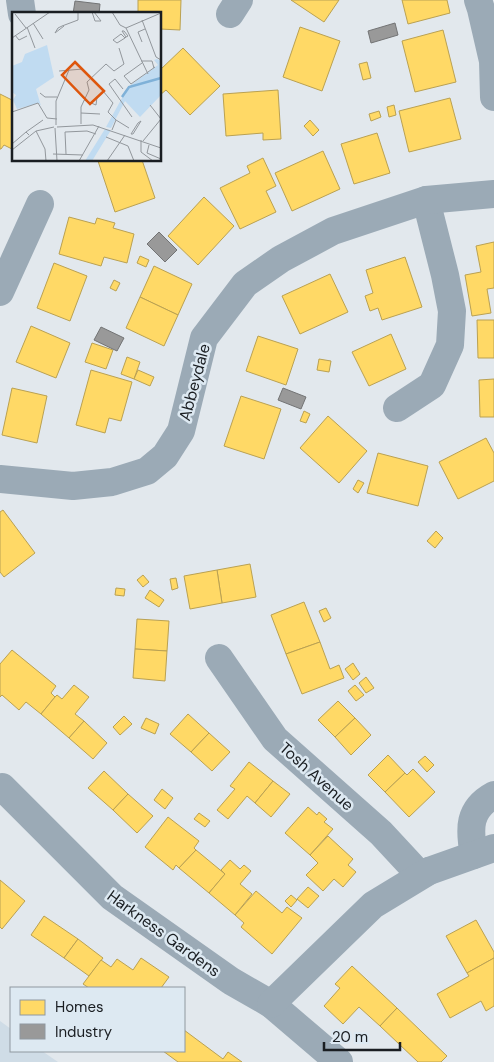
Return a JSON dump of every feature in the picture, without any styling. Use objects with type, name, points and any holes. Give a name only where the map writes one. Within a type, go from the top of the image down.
[{"type":"street","points":[[478,0],[482,9],[494,61],[494,97]]},
{"type":"street","name":"Abbeydale","points":[[0,479],[73,486],[112,482],[147,471],[165,456],[181,431],[204,338],[245,284],[281,259],[333,230],[426,200],[494,194]]},
{"type":"street","points":[[396,408],[432,385],[450,345],[452,312],[445,275],[426,200]]},
{"type":"street","points":[[0,292],[40,204]]},
{"type":"street","name":"Tosh Avenue","points":[[219,658],[275,739],[381,834],[420,875],[429,871]]},
{"type":"street","name":"Harkness Gardens","points":[[2,787],[112,897],[231,981],[271,1004],[340,1062]]},
{"type":"street","points":[[271,1004],[373,905],[429,871],[484,851],[471,840],[470,821],[478,808],[494,795]]},
{"type":"shaded area","points":[[0,1021],[10,1028],[10,1052],[43,1052],[58,1062],[0,1062]]},
{"type":"building: Homes","points":[[138,0],[181,0],[180,30],[161,29],[161,12],[138,12]]},
{"type":"building: Homes","points":[[291,0],[339,0],[324,22]]},
{"type":"building: Homes","points":[[402,0],[447,0],[450,13],[408,24]]},
{"type":"building: Homes","points":[[300,27],[340,41],[322,91],[283,77]]},
{"type":"building: Homes","points":[[443,30],[456,82],[415,92],[402,41]]},
{"type":"building: Homes","points":[[183,48],[220,86],[190,115],[166,90],[161,94],[161,69]]},
{"type":"building: Homes","points":[[367,62],[371,78],[363,80],[359,64]]},
{"type":"building: Homes","points":[[278,90],[281,139],[263,140],[263,133],[226,136],[223,94]]},
{"type":"building: Homes","points":[[0,94],[12,100],[12,149],[4,145],[0,149]]},
{"type":"building: Homes","points":[[450,98],[461,139],[409,152],[399,111]]},
{"type":"building: Homes","points":[[394,105],[396,115],[389,117],[387,107]]},
{"type":"building: Homes","points":[[379,111],[381,117],[371,121],[369,114]]},
{"type":"building: Homes","points":[[310,120],[319,130],[313,136],[304,126]]},
{"type":"building: Homes","points":[[377,133],[390,173],[354,184],[341,144]]},
{"type":"building: Homes","points":[[323,151],[340,189],[292,211],[275,173]]},
{"type":"building: Homes","points":[[263,158],[276,186],[266,191],[276,212],[240,229],[220,188],[250,173],[247,166]]},
{"type":"building: Homes","points":[[98,161],[142,161],[155,198],[115,212]]},
{"type":"building: Homes","points":[[204,197],[234,226],[198,265],[168,236]]},
{"type":"building: Homes","points":[[69,217],[95,224],[97,218],[115,223],[113,228],[134,234],[127,263],[104,257],[101,266],[59,254]]},
{"type":"building: Homes","points":[[494,242],[494,288],[487,289],[491,313],[472,316],[465,275],[481,272],[476,246]]},
{"type":"building: Homes","points":[[140,256],[149,260],[146,267],[137,263]]},
{"type":"building: Homes","points":[[405,257],[422,307],[382,320],[378,308],[370,311],[365,296],[373,293],[366,270]]},
{"type":"building: Homes","points":[[54,263],[87,276],[70,321],[37,308]]},
{"type":"building: Homes","points":[[154,266],[192,284],[178,315],[140,297]]},
{"type":"building: Homes","points":[[330,274],[348,312],[300,334],[282,296]]},
{"type":"building: Homes","points":[[114,280],[120,283],[116,291],[110,288]]},
{"type":"building: Homes","points":[[140,297],[178,315],[164,346],[126,328]]},
{"type":"building: Homes","points":[[477,320],[494,320],[494,358],[478,358]]},
{"type":"building: Homes","points":[[31,326],[70,343],[56,378],[16,362]]},
{"type":"building: Homes","points":[[391,334],[406,369],[369,386],[352,352]]},
{"type":"building: Homes","points":[[258,336],[298,349],[286,385],[246,371]]},
{"type":"building: Homes","points":[[92,343],[113,350],[106,369],[85,362]]},
{"type":"building: Homes","points":[[127,357],[140,362],[134,379],[121,374]]},
{"type":"building: Homes","points":[[319,359],[331,361],[329,372],[317,370]]},
{"type":"building: Homes","points":[[91,370],[132,382],[121,421],[109,418],[105,433],[76,425]]},
{"type":"building: Homes","points":[[138,370],[154,377],[150,386],[134,379]]},
{"type":"building: Homes","points":[[494,379],[494,417],[480,417],[479,380]]},
{"type":"building: Homes","points":[[12,388],[47,396],[37,443],[2,435]]},
{"type":"building: Homes","points":[[241,396],[281,409],[264,459],[224,446]]},
{"type":"building: Homes","points":[[304,411],[310,414],[306,423],[300,421]]},
{"type":"building: Homes","points":[[328,416],[367,451],[339,483],[300,448]]},
{"type":"building: Homes","points":[[486,438],[494,453],[494,481],[458,499],[439,462]]},
{"type":"building: Homes","points":[[378,453],[428,466],[418,506],[367,493]]},
{"type":"building: Homes","points":[[358,480],[364,483],[358,493],[353,489]]},
{"type":"building: Homes","points":[[3,510],[35,553],[4,577],[0,572],[0,512]]},
{"type":"building: Homes","points":[[436,531],[443,538],[435,548],[427,541]]},
{"type":"building: Homes","points":[[250,564],[256,597],[222,603],[217,570]]},
{"type":"building: Homes","points":[[217,570],[222,603],[190,609],[184,576]]},
{"type":"building: Homes","points":[[143,575],[149,582],[143,587],[137,580]]},
{"type":"building: Homes","points":[[176,578],[178,588],[172,590],[170,579]]},
{"type":"building: Homes","points":[[116,588],[125,589],[124,596],[115,595]]},
{"type":"building: Homes","points":[[150,590],[164,600],[159,607],[145,598]]},
{"type":"building: Homes","points":[[304,602],[320,642],[286,654],[271,615]]},
{"type":"building: Homes","points":[[326,608],[331,618],[324,622],[319,611]]},
{"type":"building: Homes","points":[[137,619],[169,621],[167,651],[135,649]]},
{"type":"building: Homes","points":[[320,642],[330,669],[339,665],[344,678],[302,694],[286,654]]},
{"type":"building: Homes","points":[[135,649],[167,651],[165,681],[133,678]]},
{"type":"building: Homes","points":[[12,650],[56,686],[51,693],[55,697],[41,714],[26,702],[19,710],[2,695],[0,697],[0,664]]},
{"type":"building: Homes","points":[[353,663],[360,674],[353,680],[345,669]]},
{"type":"building: Homes","points":[[366,677],[374,688],[366,693],[359,683]]},
{"type":"building: Homes","points":[[74,685],[89,697],[75,714],[84,721],[69,738],[41,714],[57,695],[62,699]]},
{"type":"building: Homes","points":[[355,685],[364,695],[356,701],[348,691]]},
{"type":"building: Homes","points":[[338,701],[355,718],[335,737],[318,720]]},
{"type":"building: Homes","points":[[188,714],[209,733],[191,752],[170,734]]},
{"type":"building: Homes","points":[[124,716],[132,724],[120,735],[113,727]]},
{"type":"building: Homes","points":[[146,718],[159,724],[155,734],[141,728]]},
{"type":"building: Homes","points":[[355,718],[371,735],[351,755],[335,737]]},
{"type":"building: Homes","points":[[84,721],[107,743],[93,759],[69,738]]},
{"type":"building: Homes","points":[[209,733],[230,752],[212,771],[191,752]]},
{"type":"building: Homes","points":[[388,755],[405,773],[385,792],[368,775]]},
{"type":"building: Homes","points":[[425,756],[434,765],[427,772],[418,762]]},
{"type":"building: Homes","points":[[249,762],[273,781],[255,803],[247,796],[228,819],[217,810],[235,789],[230,786]]},
{"type":"building: Homes","points":[[413,769],[435,792],[409,817],[385,792],[405,773],[407,775]]},
{"type":"building: Homes","points":[[104,771],[128,794],[113,810],[88,788]]},
{"type":"building: Homes","points":[[273,781],[290,794],[271,817],[255,803]]},
{"type":"building: Homes","points":[[162,789],[173,798],[165,809],[154,800]]},
{"type":"building: Homes","points":[[128,794],[153,816],[137,833],[113,810]]},
{"type":"building: Homes","points":[[308,807],[317,815],[319,812],[327,819],[324,822],[333,829],[310,855],[285,833]]},
{"type":"building: Homes","points":[[199,813],[210,821],[205,827],[194,819]]},
{"type":"building: Homes","points":[[168,817],[199,841],[194,848],[196,850],[179,868],[176,865],[173,870],[145,847]]},
{"type":"building: Homes","points":[[328,836],[353,859],[348,865],[356,872],[343,887],[334,879],[323,891],[306,875],[318,863],[310,855]]},
{"type":"building: Homes","points":[[196,850],[225,874],[209,893],[179,868]]},
{"type":"building: Homes","points":[[230,860],[240,869],[244,865],[251,871],[240,884],[252,894],[235,915],[209,893],[225,874],[221,870]]},
{"type":"building: Homes","points":[[0,880],[25,901],[2,929],[0,927]]},
{"type":"building: Homes","points":[[308,887],[319,896],[308,908],[297,899]]},
{"type":"building: Homes","points":[[256,891],[282,913],[287,907],[302,918],[272,954],[241,927],[244,923],[235,915]]},
{"type":"building: Homes","points":[[291,895],[297,900],[291,907],[285,901]]},
{"type":"building: Homes","points":[[44,916],[78,939],[64,958],[31,935]]},
{"type":"building: Homes","points":[[476,920],[494,952],[494,958],[467,973],[446,936]]},
{"type":"building: Homes","points":[[78,939],[103,958],[89,976],[64,958]]},
{"type":"building: Homes","points":[[141,958],[169,977],[162,987],[88,987],[83,984],[101,960],[111,967],[117,959],[133,970]]},
{"type":"building: Homes","points":[[494,958],[494,1006],[486,1011],[481,1001],[450,1018],[437,994],[469,976],[467,973]]},
{"type":"building: Homes","points":[[352,966],[397,1008],[380,1026],[359,1007],[343,1024],[324,1006],[340,988],[335,984]]},
{"type":"building: Homes","points":[[397,1008],[447,1056],[441,1062],[418,1062],[380,1026]]},
{"type":"building: Homes","points":[[185,1031],[223,1059],[228,1052],[242,1062],[178,1062],[164,1052],[185,1052]]},
{"type":"building: Industry","points":[[75,1],[100,4],[99,12],[73,12]]},
{"type":"building: Industry","points":[[395,23],[398,35],[371,43],[368,31]]},
{"type":"building: Industry","points":[[159,232],[177,250],[165,262],[147,244]]},
{"type":"building: Industry","points":[[101,327],[124,338],[117,351],[94,340]]},
{"type":"building: Industry","points":[[283,388],[306,397],[301,409],[278,400]]}]
